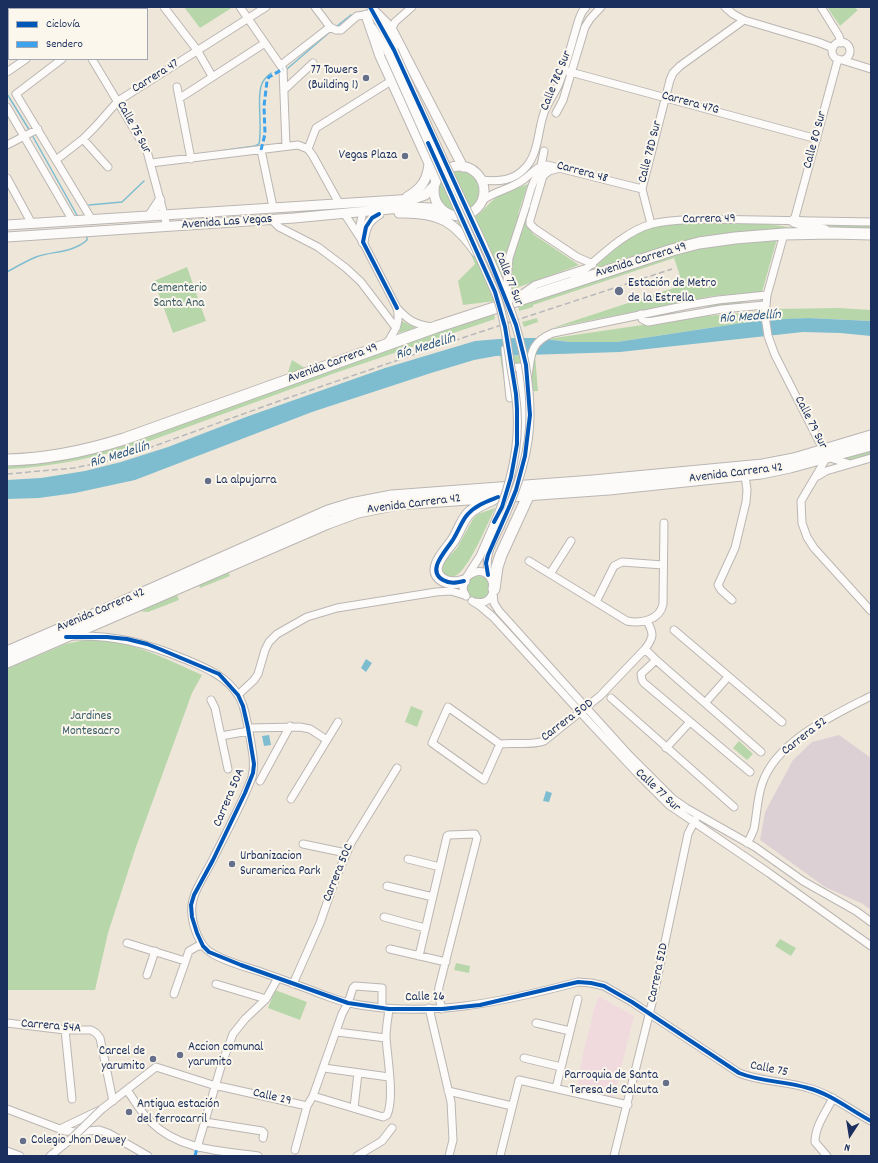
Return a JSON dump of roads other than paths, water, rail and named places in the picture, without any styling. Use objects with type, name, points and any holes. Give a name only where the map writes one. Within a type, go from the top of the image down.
[{"type":"highway","points":[[794,221],[834,233]]},
{"type":"highway","name":"Avenida Carrera 49","points":[[7,460],[62,455],[103,446],[436,327],[510,306],[568,284],[672,250],[699,243],[784,234],[871,234]]},
{"type":"highway","name":"Avenida Carrera 42","points":[[7,662],[332,521],[358,512],[398,504],[609,489],[745,475],[775,471],[867,441],[871,448]]},
{"type":"highway","name":"Avenida Carrera 42","points":[[7,652],[335,508],[363,501],[392,496],[593,481],[751,466],[825,454]]},
{"type":"highway","points":[[493,591],[501,555],[529,494]]},
{"type":"highway","points":[[465,579],[455,583],[445,581],[440,578],[437,573],[436,566],[438,560],[454,538],[468,514],[477,507],[498,496]]},
{"type":"highway","points":[[122,612],[142,594]]},
{"type":"main road","points":[[367,10],[391,28],[463,166]]},
{"type":"main road","points":[[367,10],[380,56],[429,164],[435,184],[434,194],[436,201],[445,212]]},
{"type":"main road","points":[[421,146],[430,151],[439,150],[445,144],[446,133]]},
{"type":"main road","points":[[401,200],[422,187],[426,178],[429,164]]},
{"type":"main road","points":[[362,212],[417,206],[431,208],[460,216],[468,215],[475,211],[483,200],[484,192],[482,180],[471,169],[463,166],[450,168],[444,171],[435,184]]},
{"type":"main road","name":"Avenida Las Vegas","points":[[7,225],[401,200],[425,195],[435,184]]},
{"type":"main road","points":[[150,215],[160,200]]},
{"type":"main road","points":[[362,212],[378,214],[428,214],[441,219],[461,233],[478,255]]},
{"type":"main road","name":"Avenida Las Vegas","points":[[7,236],[272,220],[362,212]]},
{"type":"main road","points":[[363,242],[366,227],[372,218],[378,214]]},
{"type":"street","points":[[57,8],[61,7]]},
{"type":"street","points":[[164,7],[197,50],[212,76]]},
{"type":"street","points":[[240,7],[284,71],[286,146]]},
{"type":"street","name":"Carrera 47","points":[[56,160],[83,139],[118,101],[266,7]]},
{"type":"street","points":[[315,7],[330,27],[336,30],[341,30],[357,16],[367,10]]},
{"type":"street","points":[[388,40],[391,28],[395,22],[412,7]]},
{"type":"street","name":"Calle 78C Sur","points":[[556,113],[563,100],[585,27],[601,7]]},
{"type":"street","points":[[725,7],[733,14],[744,20],[818,42],[833,48]]},
{"type":"street","points":[[821,7],[839,36],[841,43]]},
{"type":"street","name":"Calle 78C Sur","points":[[482,180],[506,180],[522,172],[533,158],[543,115],[557,86],[583,9]]},
{"type":"street","name":"Calle 77 Sur","points":[[367,10],[388,40],[391,52],[495,292],[502,312],[516,394],[517,444],[512,477],[488,554],[486,564],[488,575]]},
{"type":"street","name":"Calle 77 Sur","points":[[367,10],[391,52],[490,258],[510,306],[521,342],[528,378],[530,415],[525,456],[516,490],[480,556],[465,579]]},
{"type":"street","name":"Calle 78D Sur","points":[[651,224],[642,190],[665,98],[673,73],[676,69],[744,20]]},
{"type":"street","points":[[281,65],[330,27]]},
{"type":"street","points":[[180,98],[265,43]]},
{"type":"street","points":[[840,60],[847,57],[849,52],[846,45],[841,43],[836,44],[833,48],[833,56],[840,60],[871,69]]},
{"type":"street","points":[[7,72],[25,60]]},
{"type":"street","points":[[61,60],[16,94],[31,132],[74,221]]},
{"type":"street","name":"Calle 75 Sur","points":[[93,60],[147,151],[167,226]]},
{"type":"street","name":"Calle 80 Sur","points":[[794,221],[840,60]]},
{"type":"street","points":[[285,89],[314,63]]},
{"type":"street","name":"Carrera 47G","points":[[563,70],[817,139]]},
{"type":"street","points":[[306,148],[316,128],[391,81]]},
{"type":"street","points":[[177,87],[190,156]]},
{"type":"street","points":[[7,107],[56,160],[89,220]]},
{"type":"street","points":[[7,146],[31,132]]},
{"type":"street","points":[[83,139],[108,167]]},
{"type":"street","points":[[151,164],[190,156],[298,145],[306,148],[317,162],[339,204]]},
{"type":"street","points":[[260,150],[273,208]]},
{"type":"street","points":[[541,166],[544,150]]},
{"type":"street","name":"Carrera 48","points":[[483,200],[494,193],[519,182],[536,168],[547,165],[642,190]]},
{"type":"street","points":[[510,306],[507,280],[509,258],[537,175],[545,170],[560,168]]},
{"type":"street","points":[[560,168],[549,171],[543,176],[530,224],[535,229],[577,257],[593,264]]},
{"type":"street","points":[[7,178],[32,224]]},
{"type":"street","points":[[362,212],[360,231],[363,242]]},
{"type":"street","points":[[344,213],[363,242],[397,308],[409,321],[420,325],[436,327]]},
{"type":"street","name":"Carrera 49","points":[[568,284],[632,232],[651,224],[701,219],[871,222]]},
{"type":"street","points":[[272,220],[283,230],[318,247],[346,268],[362,282],[396,328]]},
{"type":"street","name":"Calle 79 Sur","points":[[784,234],[766,296],[765,316],[768,336],[771,346],[825,454],[816,477],[801,501],[800,509],[804,530],[810,542],[821,557],[871,611]]},
{"type":"street","points":[[510,306],[525,291],[535,285],[578,271],[593,264]]},
{"type":"street","points":[[528,378],[534,346],[540,339],[553,333],[704,302],[766,296]]},
{"type":"street","points":[[745,297],[747,301],[746,307]]},
{"type":"street","points":[[642,314],[642,319],[648,322],[697,313],[765,305]]},
{"type":"street","points":[[386,345],[396,328],[398,321],[397,308]]},
{"type":"street","points":[[504,335],[510,398]]},
{"type":"street","points":[[507,368],[520,367],[524,412],[519,464],[514,487]]},
{"type":"street","points":[[825,454],[850,464]]},
{"type":"street","points":[[816,477],[826,471],[871,458]]},
{"type":"street","points":[[732,600],[721,590],[718,585],[735,548],[746,502],[747,490],[745,475]]},
{"type":"street","points":[[529,561],[627,621],[638,623],[646,621],[658,615],[662,611],[664,523]]},
{"type":"street","points":[[550,574],[571,541]]},
{"type":"street","points":[[596,602],[614,566],[617,563],[622,562],[663,565]]},
{"type":"street","points":[[238,695],[254,680],[258,674],[269,642],[277,634],[307,616],[337,608],[436,592],[451,592],[464,595],[472,602],[477,603],[486,601],[493,591],[491,579],[484,573],[474,572],[465,579],[463,585],[464,595]]},
{"type":"street","name":"Calle 77 Sur","points":[[493,591],[494,603],[499,611],[586,708],[673,799],[748,843],[803,881],[851,908],[871,922]]},
{"type":"street","name":"Calle 77 Sur","points":[[472,602],[480,606],[493,617],[580,712],[669,805],[769,873],[871,946]]},
{"type":"street","name":"Carrera 50D","points":[[500,744],[517,742],[537,744],[544,741],[586,708],[600,696],[651,641],[653,636],[652,631],[646,621]]},
{"type":"street","points":[[674,630],[710,659],[728,677],[782,722]]},
{"type":"street","name":"Carrera 50A","points":[[66,637],[107,637],[127,639],[147,644],[219,674],[238,695],[243,706],[254,764],[253,773],[213,860],[194,895],[191,905],[192,917],[203,946]]},
{"type":"street","points":[[645,649],[761,752]]},
{"type":"street","points":[[656,660],[643,671],[641,674],[642,680],[750,772]]},
{"type":"street","points":[[705,703],[728,677]]},
{"type":"street","name":"Carrera 52","points":[[748,843],[753,831],[762,783],[769,770],[780,756],[793,743],[822,722],[871,696]]},
{"type":"street","points":[[611,698],[734,807]]},
{"type":"street","points":[[211,700],[215,708],[228,769]]},
{"type":"street","points":[[448,707],[500,744],[484,780],[432,743],[448,707]]},
{"type":"street","points":[[291,799],[338,722]]},
{"type":"street","points":[[666,748],[690,722]]},
{"type":"street","points":[[260,781],[290,726]]},
{"type":"street","points":[[221,736],[248,730],[290,726],[310,729],[327,740]]},
{"type":"street","name":"Carrera 50C","points":[[293,984],[320,923],[346,853],[397,768]]},
{"type":"street","name":"Carrera 52D","points":[[614,1156],[648,1022],[687,838],[698,815]]},
{"type":"street","points":[[419,956],[448,836],[475,834],[477,835],[477,838],[439,991],[442,1009]]},
{"type":"street","points":[[303,844],[346,853]]},
{"type":"street","points":[[408,859],[440,867]]},
{"type":"street","points":[[387,886],[433,897]]},
{"type":"street","points":[[384,917],[425,928]]},
{"type":"street","points":[[127,943],[185,961]]},
{"type":"street","points":[[174,994],[188,950],[198,946],[203,946]]},
{"type":"street","name":"Calle 26","points":[[203,946],[215,955],[348,1003],[385,1008],[442,1009],[480,1004],[578,982],[604,986],[649,1013]]},
{"type":"street","points":[[390,949],[446,962]]},
{"type":"street","points":[[147,975],[155,951]]},
{"type":"street","points":[[197,1148],[232,1034],[266,999],[278,978]]},
{"type":"street","points":[[216,984],[266,999]]},
{"type":"street","points":[[355,986],[382,988],[385,1008],[389,1078],[389,1107],[387,1115],[382,1117],[313,1096],[337,1032],[342,1014],[348,1003],[353,988],[355,986]]},
{"type":"street","points":[[556,1088],[578,999]]},
{"type":"street","points":[[641,1008],[652,1003]]},
{"type":"street","points":[[429,1008],[451,1102],[453,1140],[449,1156]]},
{"type":"street","name":"Calle 75","points":[[649,1013],[738,1073],[755,1079],[808,1087],[822,1092],[871,1121]]},
{"type":"street","points":[[648,1022],[658,1019]]},
{"type":"street","name":"Carrera 54A","points":[[7,1023],[65,1030],[91,1030],[96,1033],[100,1038],[112,1101]]},
{"type":"street","points":[[536,1023],[570,1031]]},
{"type":"street","points":[[65,1030],[72,1100]]},
{"type":"street","points":[[337,1032],[386,1038]]},
{"type":"street","points":[[524,1058],[561,1067]]},
{"type":"street","name":"Calle 29","points":[[127,1090],[156,1067],[216,1086],[223,1086],[308,1106],[313,1096]]},
{"type":"street","points":[[324,1068],[389,1078]]},
{"type":"street","points":[[354,1108],[358,1073]]},
{"type":"street","points":[[500,1156],[518,1080],[628,1105]]},
{"type":"street","points":[[50,1156],[71,1139],[102,1109],[127,1090],[152,1124],[181,1142],[197,1148],[258,1156]]},
{"type":"street","points":[[448,1091],[512,1106]]},
{"type":"street","points":[[827,1156],[814,1142],[816,1129],[833,1098]]},
{"type":"street","points":[[295,1150],[308,1106]]},
{"type":"street","points":[[7,1109],[60,1129],[77,1132],[99,1130],[108,1133],[148,1156]]},
{"type":"street","points":[[60,1129],[102,1109]]},
{"type":"street","points":[[205,1122],[262,1131],[264,1134],[263,1138]]},
{"type":"street","points":[[357,1156],[382,1141],[392,1128]]},
{"type":"street","points":[[7,1151],[20,1156]]},
{"type":"water","points":[[808,318],[871,321],[871,336],[803,332],[620,352],[496,356],[474,360],[312,412],[135,480],[75,493],[39,498],[7,499],[7,480],[41,478],[85,471],[121,462],[168,447],[246,417],[385,368],[475,341],[511,338],[536,338],[570,342],[617,342],[762,320]]},
{"type":"water","points":[[366,659],[372,663],[366,672],[361,668]]},
{"type":"water","points":[[269,735],[271,745],[264,746],[262,736]]},
{"type":"water","points":[[546,791],[552,793],[549,802],[543,801]]},
{"type":"waterway","points":[[337,26],[351,15]]},
{"type":"waterway","points":[[287,69],[331,31]]},
{"type":"waterway","points":[[220,151],[255,146],[259,144],[261,85],[271,73]]},
{"type":"waterway","points":[[7,94],[30,131]]},
{"type":"waterway","points":[[32,135],[78,217]]},
{"type":"waterway","points":[[89,205],[122,202],[144,181]]},
{"type":"waterway","points":[[7,272],[36,257],[69,250],[87,240],[87,235]]},
{"type":"railway","points":[[7,474],[74,468],[121,458],[279,401],[468,336],[672,269]]},
{"type":"place","name":"77 Towers (Building 1)","points":[[366,78]]},
{"type":"place","name":"Vegas Plaza","points":[[405,156]]},
{"type":"place","name":"Estación de Metro de la Estrella","points":[[619,291]]},
{"type":"place","name":"La alpujarra","points":[[208,481]]},
{"type":"place","name":"Urbanizacion Suramerica Park","points":[[232,864]]},
{"type":"place","name":"Accion comunal yarumito","points":[[180,1055]]},
{"type":"place","name":"Carcel de yarumito","points":[[153,1059]]},
{"type":"place","name":"Parroquia de Santa Teresa de Calcuta","points":[[666,1083]]},
{"type":"place","name":"Antigua estación del ferrocarril","points":[[129,1112]]},
{"type":"place","name":"Colegio Jhon Dewey","points":[[23,1141]]},
{"type":"park label","name":"Cementerio Santa Ana","points":[[179,296]]},
{"type":"park label","name":"Jardines Montesacro","points":[[91,724]]},
{"type":"water label","name":"Río Medellín","points":[[750,318]]},
{"type":"water label","name":"Río Medellín","points":[[426,348]]},
{"type":"water label","name":"Río Medellín","points":[[120,456]]}]
